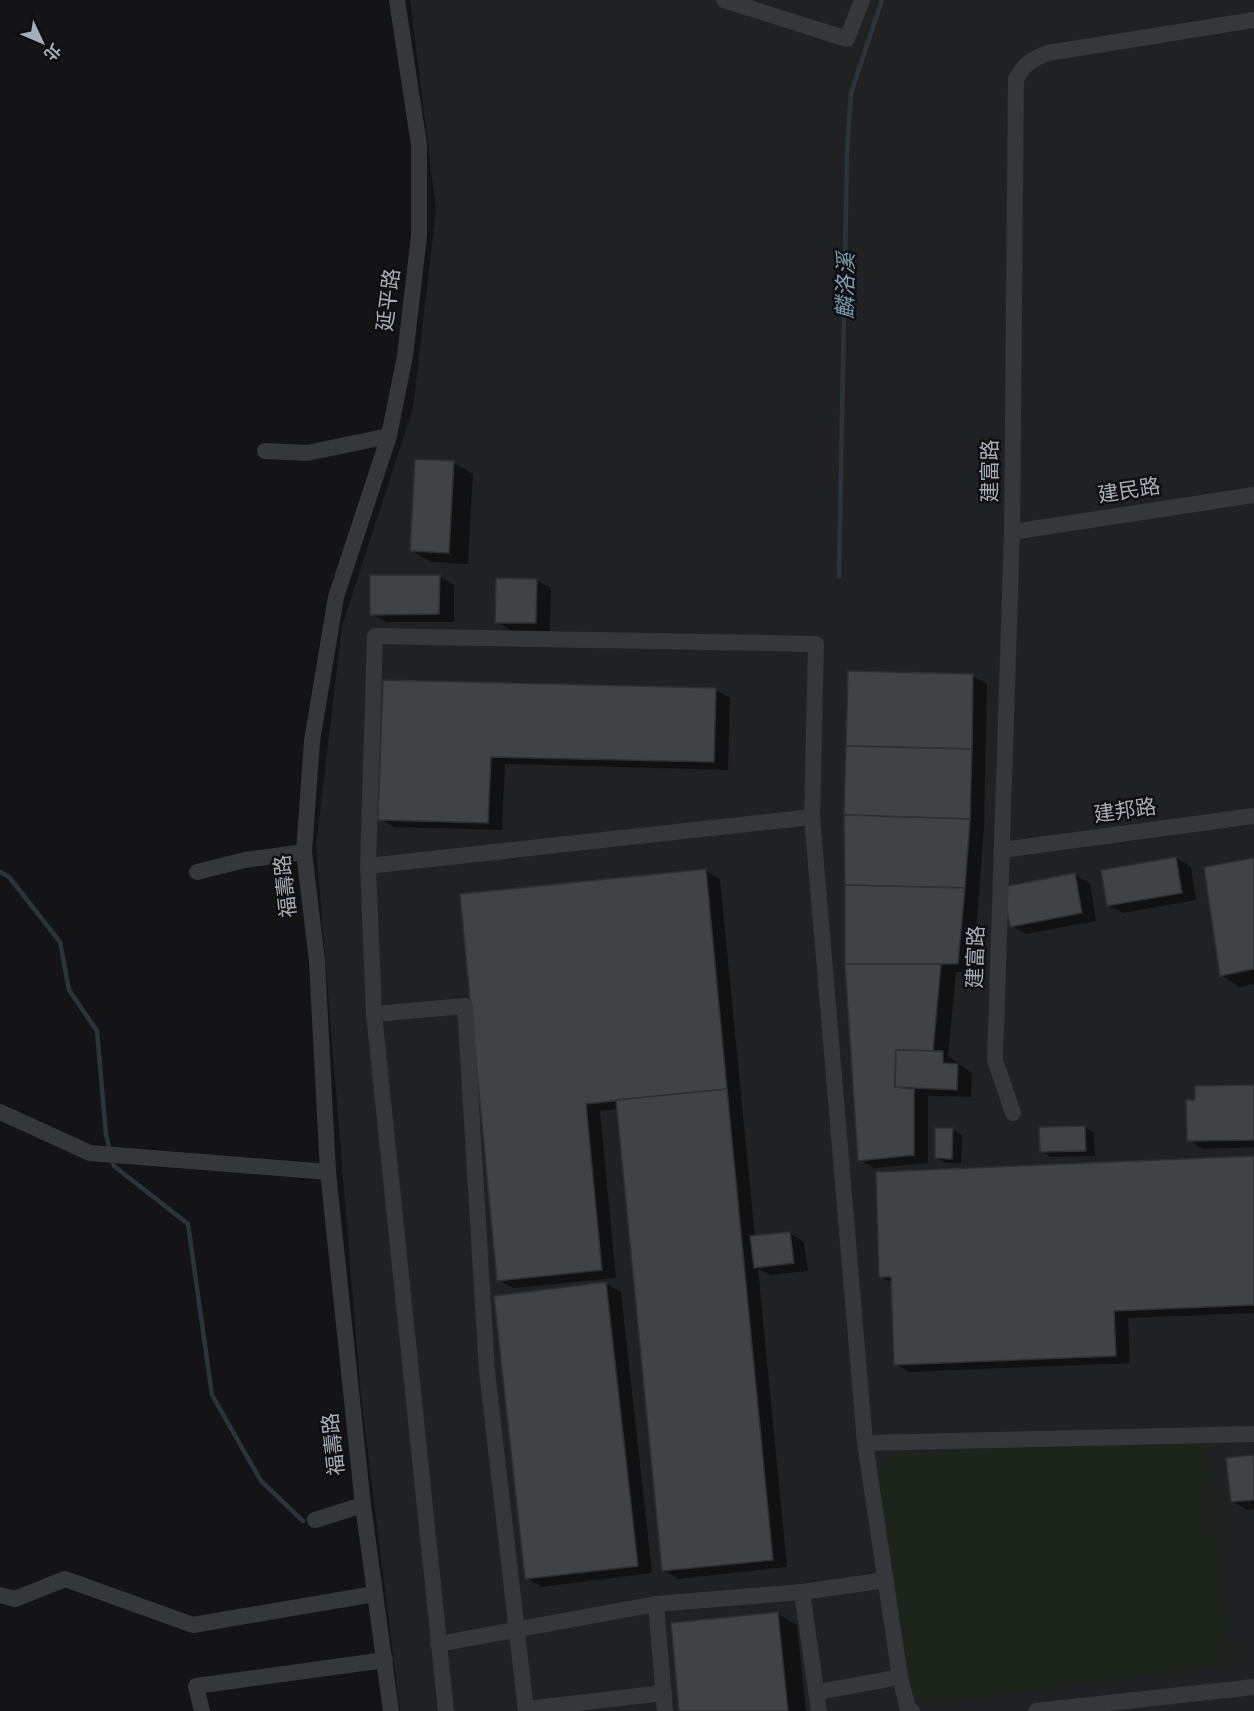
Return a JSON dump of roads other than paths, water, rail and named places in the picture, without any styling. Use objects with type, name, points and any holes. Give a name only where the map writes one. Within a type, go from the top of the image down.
[{"type":"street","name":"延平路","points":[[336,597],[389,436],[405,356],[420,236],[418,145],[397,0]]},
{"type":"street","points":[[724,0],[847,39],[862,0]]},
{"type":"street","name":"建富路","points":[[1013,1113],[995,1060],[1012,532],[1016,79],[1022,67],[1032,59],[1048,53],[1254,20]]},
{"type":"street","points":[[265,451],[307,453],[389,436]]},
{"type":"street","name":"建民路","points":[[1012,532],[1254,495]]},
{"type":"street","name":"福壽路","points":[[336,597],[312,741],[304,852],[317,961],[328,1172],[363,1505],[390,1711]]},
{"type":"street","points":[[446,1711],[374,1014],[368,866],[375,636],[816,644],[812,817],[865,1443],[900,1677],[909,1710]]},
{"type":"street","name":"建邦路","points":[[1002,850],[1254,816]]},
{"type":"street","points":[[368,866],[812,817]]},
{"type":"street","points":[[197,872],[244,860],[304,852]]},
{"type":"street","points":[[374,1014],[465,1006],[487,1371],[526,1710],[664,1693]]},
{"type":"street","points":[[0,1112],[90,1153],[328,1172]]},
{"type":"street","points":[[865,1443],[1254,1434]]},
{"type":"street","points":[[315,1520],[363,1505]]},
{"type":"street","points":[[0,1595],[15,1599],[65,1579],[193,1625],[375,1594]]},
{"type":"street","points":[[438,1644],[656,1604],[802,1592],[886,1580]]},
{"type":"street","points":[[802,1592],[819,1711]]},
{"type":"street","points":[[656,1604],[665,1711]]},
{"type":"street","points":[[202,1711],[196,1686],[385,1660]]},
{"type":"street","points":[[818,1692],[900,1677]]},
{"type":"street","points":[[1036,1711],[1254,1687]]},
{"type":"waterway","name":"麟洛溪","points":[[839,576],[847,153],[851,93],[882,0]]},
{"type":"waterway","points":[[0,872],[9,877],[60,942],[69,990],[97,1031],[106,1135],[114,1166],[188,1224],[212,1395],[261,1481],[303,1521]]}]
